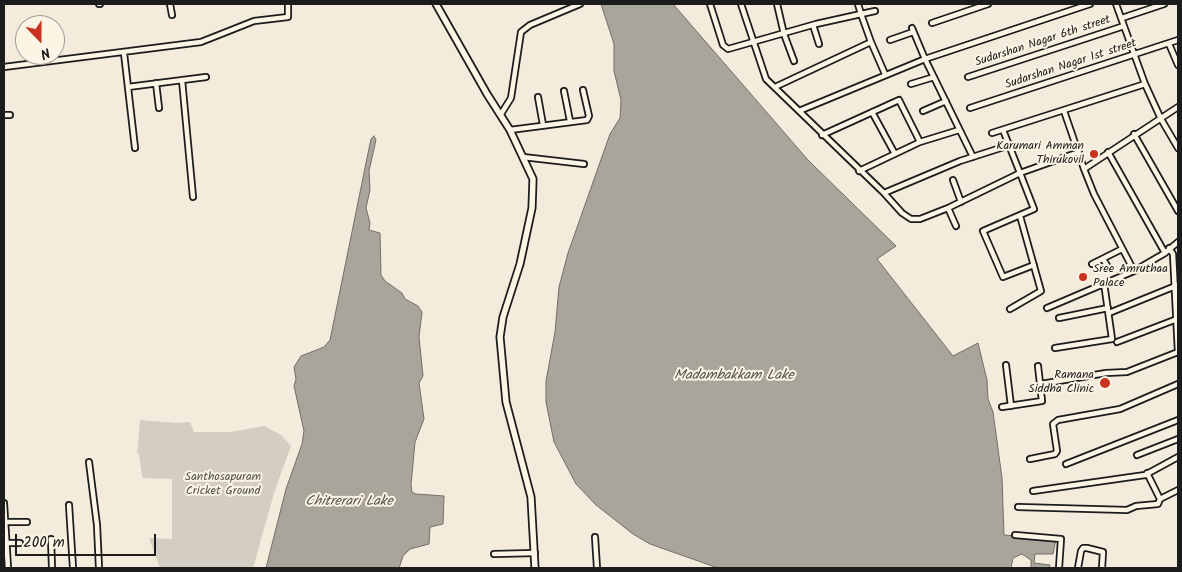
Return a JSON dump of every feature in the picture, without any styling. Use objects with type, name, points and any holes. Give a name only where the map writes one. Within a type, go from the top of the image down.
[{"type":"street","points":[[170,4],[172,15]]},
{"type":"street","points":[[4,67],[201,42],[254,21],[288,16],[288,4]]},
{"type":"street","points":[[436,4],[510,130],[533,179],[534,191],[520,264],[501,326],[500,355],[506,402],[531,497],[535,568]]},
{"type":"street","points":[[501,114],[511,98],[521,32],[530,25],[580,4]]},
{"type":"street","points":[[710,4],[724,47],[728,49],[813,25],[875,11]]},
{"type":"street","points":[[741,4],[766,80],[884,193],[902,213],[911,219],[920,219],[948,208],[1020,173],[1079,152]]},
{"type":"street","points":[[777,4],[784,34],[794,61]]},
{"type":"street","points":[[858,4],[871,42],[885,74]]},
{"type":"street","points":[[932,23],[988,4]]},
{"type":"street","points":[[799,111],[925,59],[1090,4]]},
{"type":"street","points":[[1116,4],[1145,84],[1161,118],[1178,145]]},
{"type":"street","points":[[1122,18],[1164,4]]},
{"type":"street","points":[[813,25],[819,44]]},
{"type":"street","name":"Sudarshan Nagar 6th street","points":[[968,77],[1124,26]]},
{"type":"street","points":[[890,40],[913,30],[925,59],[973,157]]},
{"type":"street","name":"Sudarshan Nagar 1st street","points":[[970,108],[1178,40]]},
{"type":"street","points":[[775,88],[871,42]]},
{"type":"street","points":[[1169,44],[1178,65]]},
{"type":"street","points":[[124,53],[135,148]]},
{"type":"street","points":[[128,87],[206,77]]},
{"type":"street","points":[[912,84],[934,77]]},
{"type":"street","points":[[182,80],[193,197]]},
{"type":"street","points":[[156,83],[159,108]]},
{"type":"street","points":[[992,133],[1145,84]]},
{"type":"street","points":[[510,130],[589,119],[583,90]]},
{"type":"street","points":[[564,91],[570,121]]},
{"type":"street","points":[[538,98],[543,125]]},
{"type":"street","points":[[822,135],[900,100],[920,142]]},
{"type":"street","points":[[923,111],[946,101]]},
{"type":"street","points":[[1084,169],[1134,134],[1178,107]]},
{"type":"street","points":[[1064,111],[1084,169],[1134,271]]},
{"type":"street","points":[[872,112],[895,154]]},
{"type":"street","points":[[4,115],[10,115]]},
{"type":"street","points":[[859,171],[920,142],[959,130]]},
{"type":"street","points":[[1003,130],[1034,206],[1033,210],[983,231],[1003,276],[1034,265]]},
{"type":"street","points":[[1134,134],[1178,211]]},
{"type":"street","points":[[884,193],[960,160],[1010,145]]},
{"type":"street","points":[[1108,152],[1165,253]]},
{"type":"street","points":[[523,157],[584,164]]},
{"type":"street","points":[[953,180],[961,202]]},
{"type":"street","points":[[948,208],[956,226]]},
{"type":"street","points":[[1010,309],[1041,291],[1020,216]]},
{"type":"street","points":[[1047,308],[1134,271],[1165,253],[1178,242]]},
{"type":"street","points":[[1041,384],[1106,373],[1128,372],[1178,353],[1176,286],[1173,254],[1169,248]]},
{"type":"street","points":[[1092,264],[1122,249]]},
{"type":"street","points":[[1173,254],[1178,251]]},
{"type":"street","points":[[1103,259],[1108,267]]},
{"type":"street","points":[[1055,348],[1112,339],[1104,284]]},
{"type":"street","points":[[1060,318],[1109,311],[1176,286]]},
{"type":"street","points":[[1117,342],[1177,318]]},
{"type":"street","points":[[1006,365],[1011,406]]},
{"type":"street","points":[[1002,407],[1041,402],[1038,366]]},
{"type":"street","points":[[1030,459],[1055,454],[1057,451],[1053,424],[1058,420],[1120,409],[1178,384]]},
{"type":"street","points":[[1066,464],[1178,420]]},
{"type":"street","points":[[1137,455],[1178,439]]},
{"type":"street","points":[[1033,491],[1148,473],[1178,457]]},
{"type":"street","points":[[89,462],[97,526],[99,568]]},
{"type":"street","points":[[1148,473],[1160,499]]},
{"type":"street","points":[[1018,507],[1121,511],[1136,506],[1158,504],[1160,499],[1178,490]]},
{"type":"street","points":[[4,503],[8,568]]},
{"type":"street","points":[[69,505],[73,568]]},
{"type":"street","points":[[5,522],[27,522]]},
{"type":"street","points":[[1015,535],[1060,538],[1060,568]]},
{"type":"street","points":[[595,537],[597,568]]},
{"type":"street","points":[[51,539],[52,568]]},
{"type":"street","points":[[6,543],[20,543]]},
{"type":"street","points":[[1078,568],[1080,551],[1083,548],[1103,552],[1102,568]]},
{"type":"street","points":[[494,554],[535,553]]},
{"type":"green space","name":"Santhosapuram Cricket Ground","points":[[140,420],[176,423],[190,422],[194,432],[231,432],[264,426],[281,435],[291,446],[274,493],[253,568],[160,568],[149,538],[172,539],[172,479],[144,478],[142,476],[139,454],[137,454]]},
{"type":"water","name":"Madambakkam Lake","points":[[601,4],[673,4],[808,160],[896,246],[877,259],[953,356],[978,343],[987,380],[988,399],[993,412],[1002,478],[1004,535],[1056,539],[1053,554],[1035,554],[1034,563],[1050,565],[1049,568],[1031,568],[1031,560],[1022,554],[1013,558],[1011,568],[718,568],[650,544],[633,534],[596,505],[576,484],[554,442],[546,402],[546,381],[555,332],[559,287],[568,253],[610,134],[620,118],[621,100],[614,71],[614,44]]},
{"type":"water","name":"Chitrerari Lake","points":[[374,136],[376,140],[369,171],[370,190],[366,208],[370,223],[369,230],[380,233],[381,275],[385,281],[402,293],[405,299],[418,306],[422,312],[419,337],[423,376],[419,383],[424,419],[415,442],[412,492],[444,496],[443,524],[430,527],[429,544],[410,549],[403,556],[399,568],[266,568],[286,489],[302,444],[304,431],[294,386],[296,379],[294,367],[301,356],[324,347],[330,340],[371,139]]},
{"type":"place","name":"Karumari Amman Thirukovil","points":[[1094,154]]},
{"type":"place","name":"Sree Amruthaa Palace","points":[[1083,277]]},
{"type":"place","name":"Ramana Siddha Clinic","points":[[1105,383]]}]
